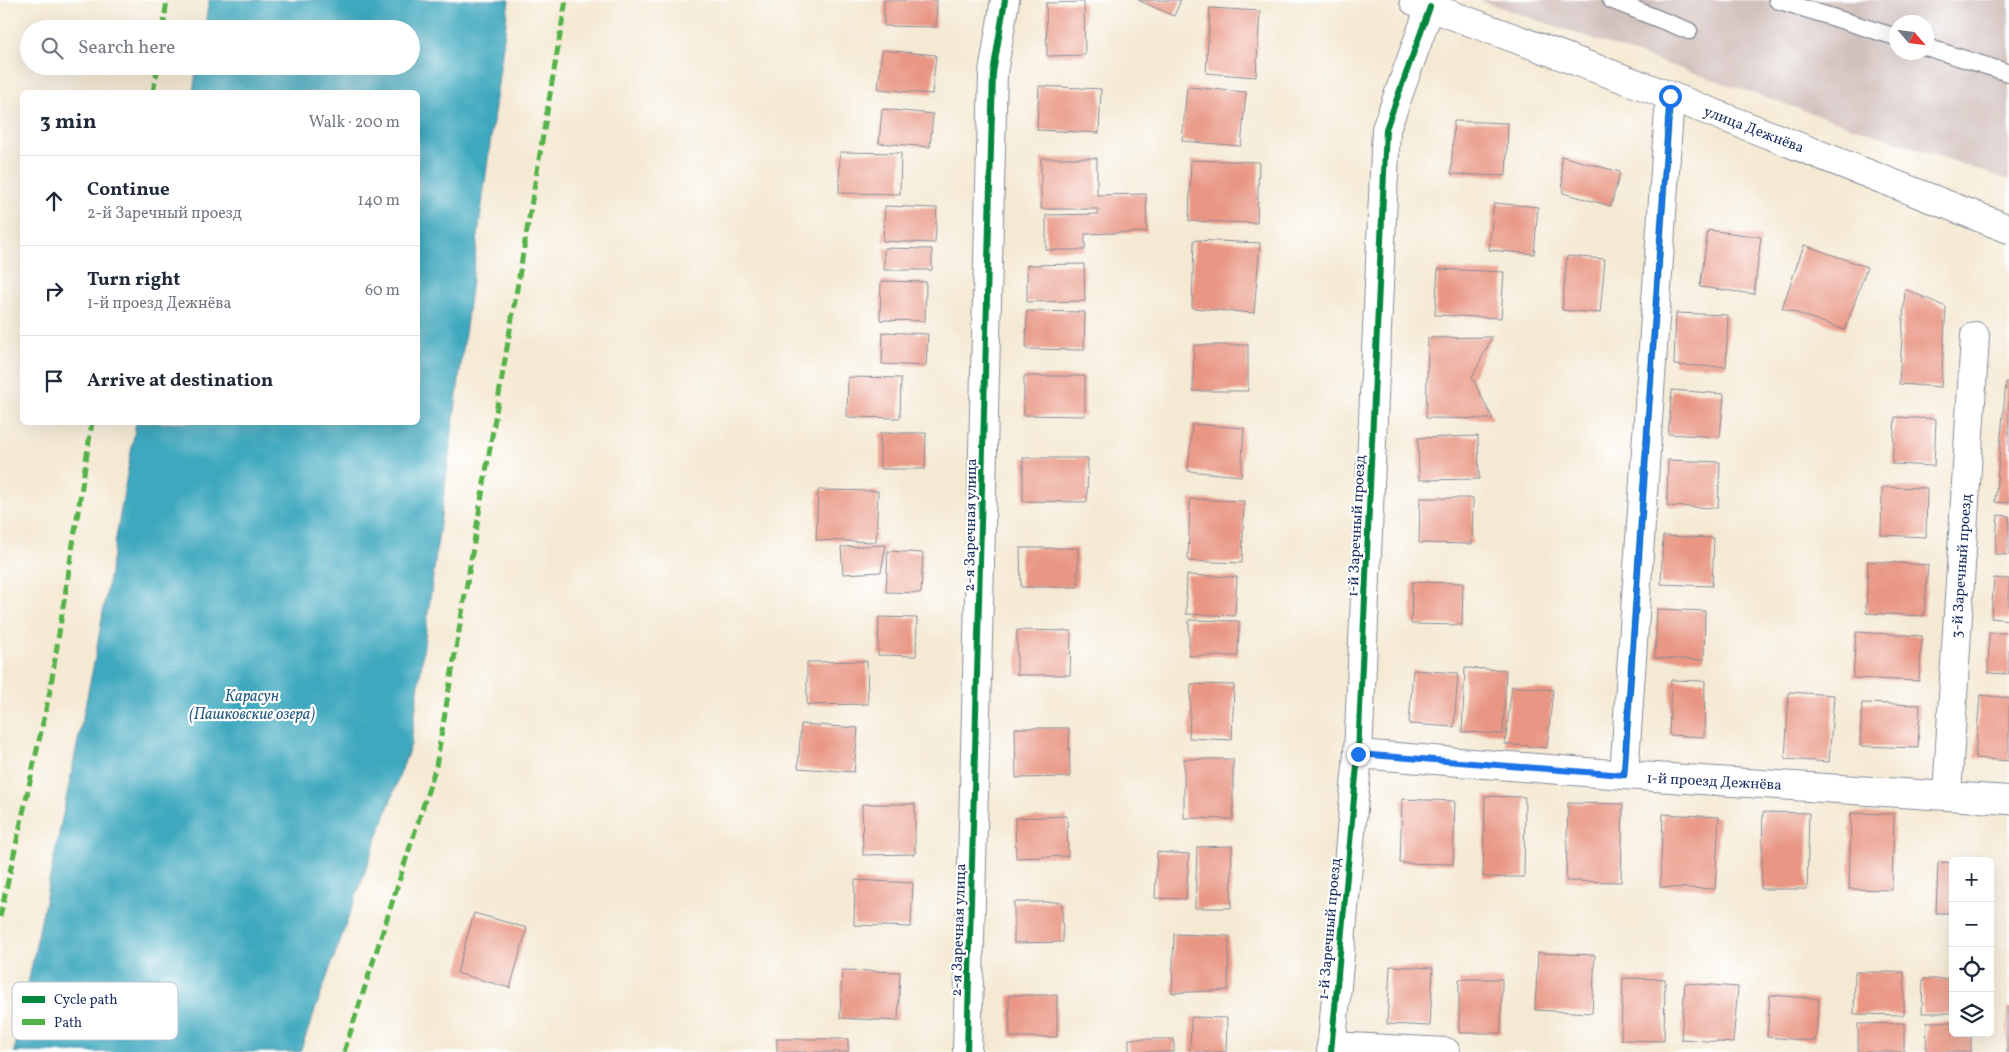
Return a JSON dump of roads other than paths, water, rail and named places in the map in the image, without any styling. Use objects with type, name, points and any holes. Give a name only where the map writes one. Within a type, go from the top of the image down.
[{"type":"street","name":"2-я Заречная улица","points":[[967,1052],[993,73],[1005,0]]},
{"type":"street","name":"улица Дежнёва","points":[[1421,4],[1670,96],[2009,229]]},
{"type":"street","name":"1-й Заречный проезд","points":[[1331,1049],[1358,754],[1386,129],[1421,4]]},
{"type":"street","points":[[1624,775],[1670,96]]},
{"type":"street","name":"3-й Заречный проезд","points":[[1947,795],[1975,336]]},
{"type":"street","name":"1-й проезд Дежнёва","points":[[1358,754],[1624,775],[2009,800]]},
{"type":"street","points":[[1331,1049],[1446,1052]]},
{"type":"lane","points":[[1611,0],[1689,31]]},
{"type":"lane","points":[[1777,0],[1889,36]]},
{"type":"lane","points":[[1934,50],[2009,73]]},
{"type":"water","name":"Карасун (Пашковские озера)","points":[[209,0],[509,0],[411,744],[300,1052],[14,1052],[16,1040],[178,1040],[178,982],[28,982],[95,658],[136,425],[420,425],[420,90],[193,90],[196,75],[420,75],[420,20],[206,20]]}]
